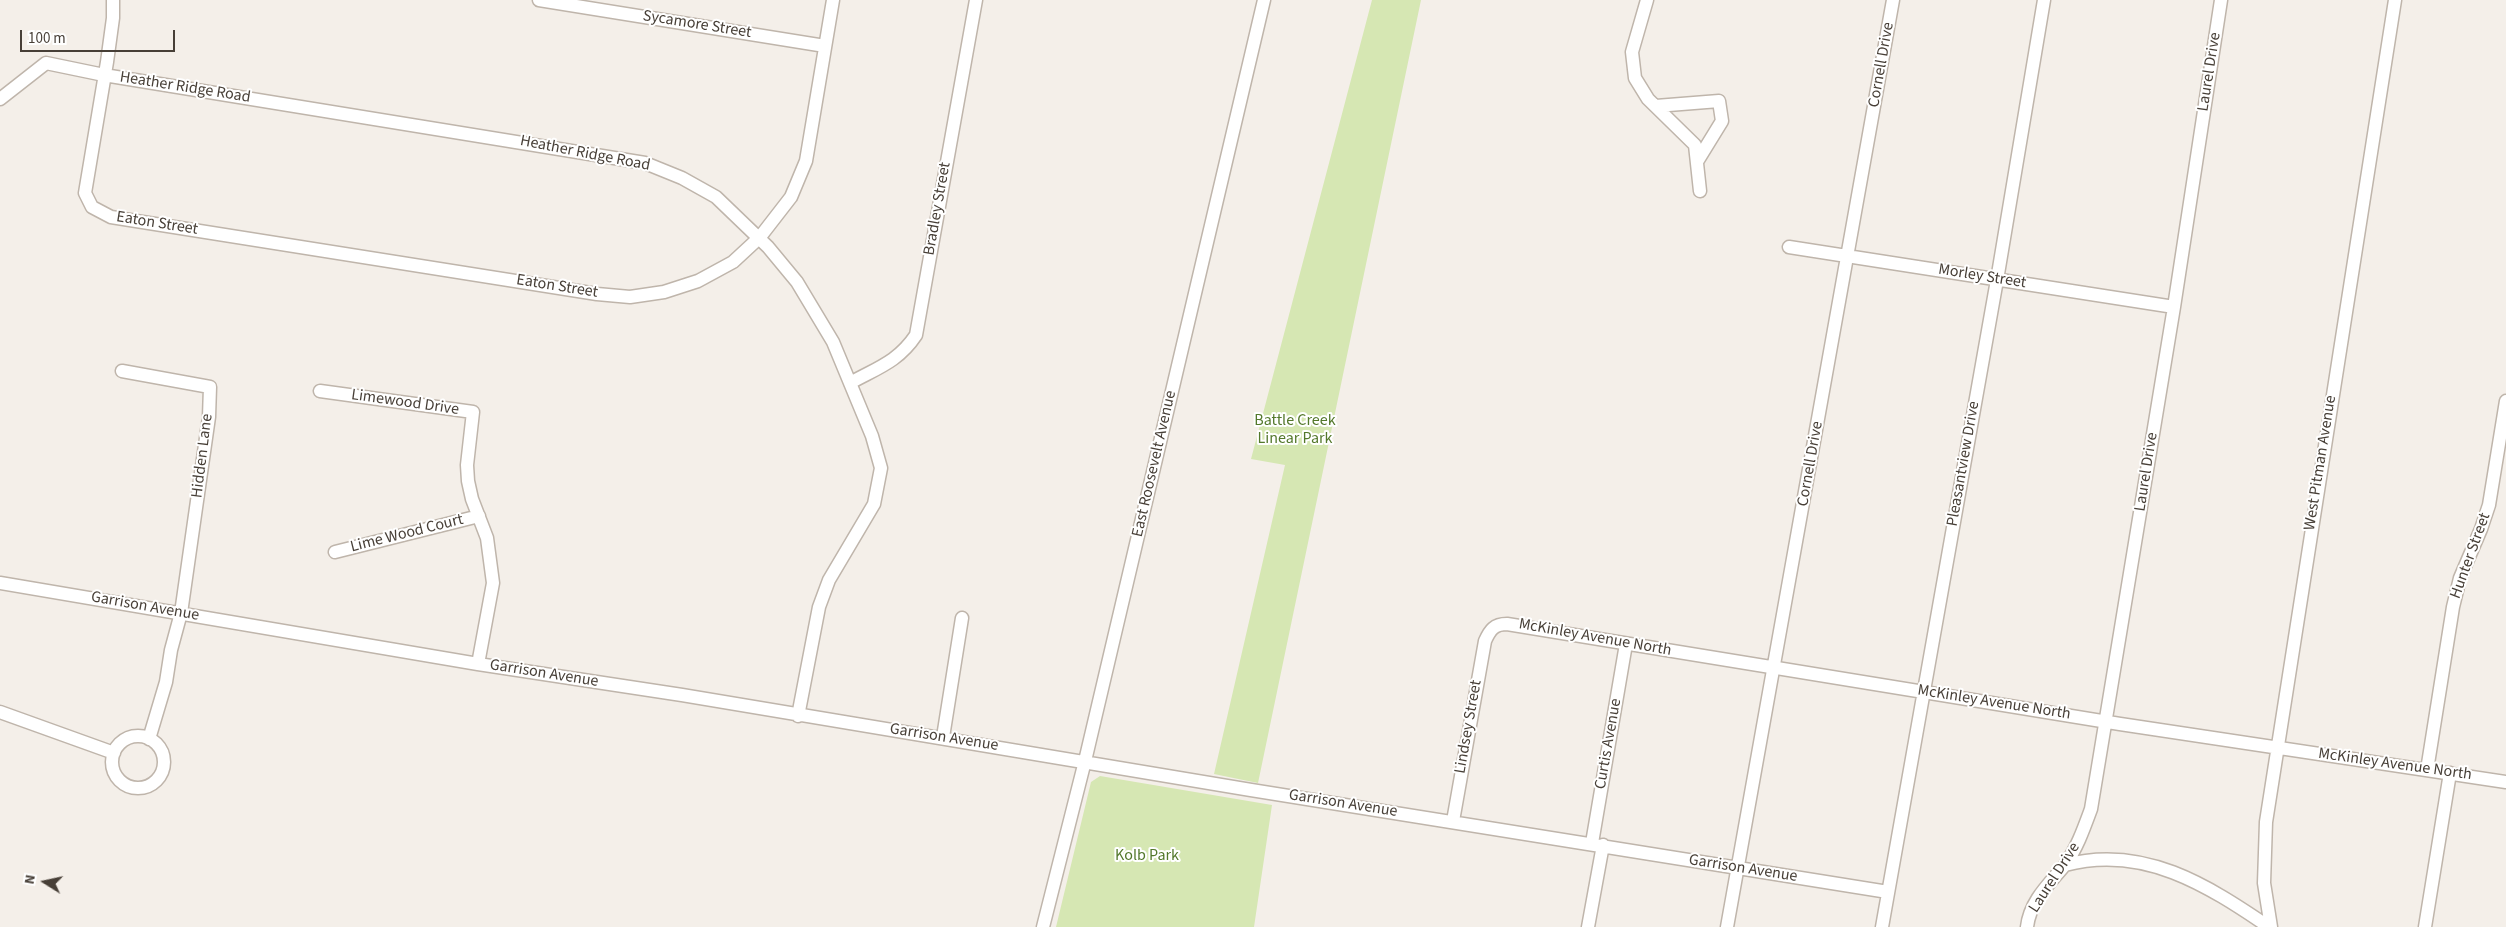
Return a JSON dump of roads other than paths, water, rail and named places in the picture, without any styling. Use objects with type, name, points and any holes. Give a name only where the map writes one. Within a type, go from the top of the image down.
[{"type":"street","points":[[104,75],[113,18],[113,0]]},
{"type":"street","name":"Sycamore Street","points":[[539,0],[825,46]]},
{"type":"street","name":"Eaton Street","points":[[104,75],[85,193],[92,207],[110,217],[598,294],[630,297],[664,292],[698,281],[733,262],[760,237],[791,197],[806,161],[833,0]]},
{"type":"street","name":"Bradley Street","points":[[850,383],[892,361],[905,350],[916,334],[976,0]]},
{"type":"street","name":"East Roosevelt Avenue","points":[[1043,927],[1085,761],[1264,0]]},
{"type":"street","points":[[1647,0],[1632,52],[1635,78],[1648,98],[1695,145],[1700,190]]},
{"type":"street","name":"Cornell Drive","points":[[1727,927],[1893,0]]},
{"type":"street","name":"Pleasantview Drive","points":[[1882,927],[1997,280],[2044,0]]},
{"type":"street","name":"Laurel Drive","points":[[2027,927],[2032,907],[2048,882],[2065,865],[2080,840],[2092,809],[2108,722],[2221,0]]},
{"type":"street","name":"West Pitman Avenue","points":[[2270,927],[2264,883],[2266,822],[2395,0]]},
{"type":"street","name":"Heather Ridge Road","points":[[0,98],[46,63],[104,75],[645,163],[682,178],[716,197],[760,237],[797,282],[813,306],[833,342],[872,436],[881,468],[874,504],[829,580],[819,606],[798,716]]},
{"type":"street","points":[[1656,106],[1719,101],[1722,121],[1698,160]]},
{"type":"street","name":"Morley Street","points":[[1790,247],[2174,307]]},
{"type":"street","name":"Hidden Lane","points":[[122,370],[210,387],[209,417],[181,613]]},
{"type":"street","name":"Limewood Drive","points":[[320,391],[474,412],[467,465],[472,498],[487,538],[493,583],[478,664]]},
{"type":"street","name":"Hunter Street","points":[[2427,770],[2452,607],[2460,578],[2489,505],[2506,401]]},
{"type":"street","name":"Lime Wood Court","points":[[335,552],[479,516]]},
{"type":"street","name":"Garrison Avenue","points":[[0,582],[478,664],[682,694],[798,716],[1888,892]]},
{"type":"street","points":[[149,739],[166,682],[171,650],[181,613]]},
{"type":"street","points":[[943,738],[962,618]]},
{"type":"street","name":"McKinley Avenue North","points":[[1488,634],[1498,624],[1507,624],[2108,722],[2506,782]]},
{"type":"street","name":"Lindsey Street","points":[[1453,821],[1485,641],[1488,634]]},
{"type":"street","name":"Curtis Avenue","points":[[1588,927],[1626,644]]},
{"type":"street","points":[[0,712],[114,752]]},
{"type":"street","points":[[142,736],[149,739],[155,741],[163,752],[165,766],[159,779],[148,788],[134,789],[121,784],[113,773],[111,758],[117,746],[128,737],[142,736]]},
{"type":"street","points":[[2425,927],[2450,773]]},
{"type":"street","points":[[2065,865],[2086,859],[2117,860],[2147,864],[2179,874],[2208,887],[2270,927]]},
{"type":"park label","name":"Battle Creek Linear Park","points":[[1295,430]]},
{"type":"park label","name":"Kolb Park","points":[[1147,856]]}]
